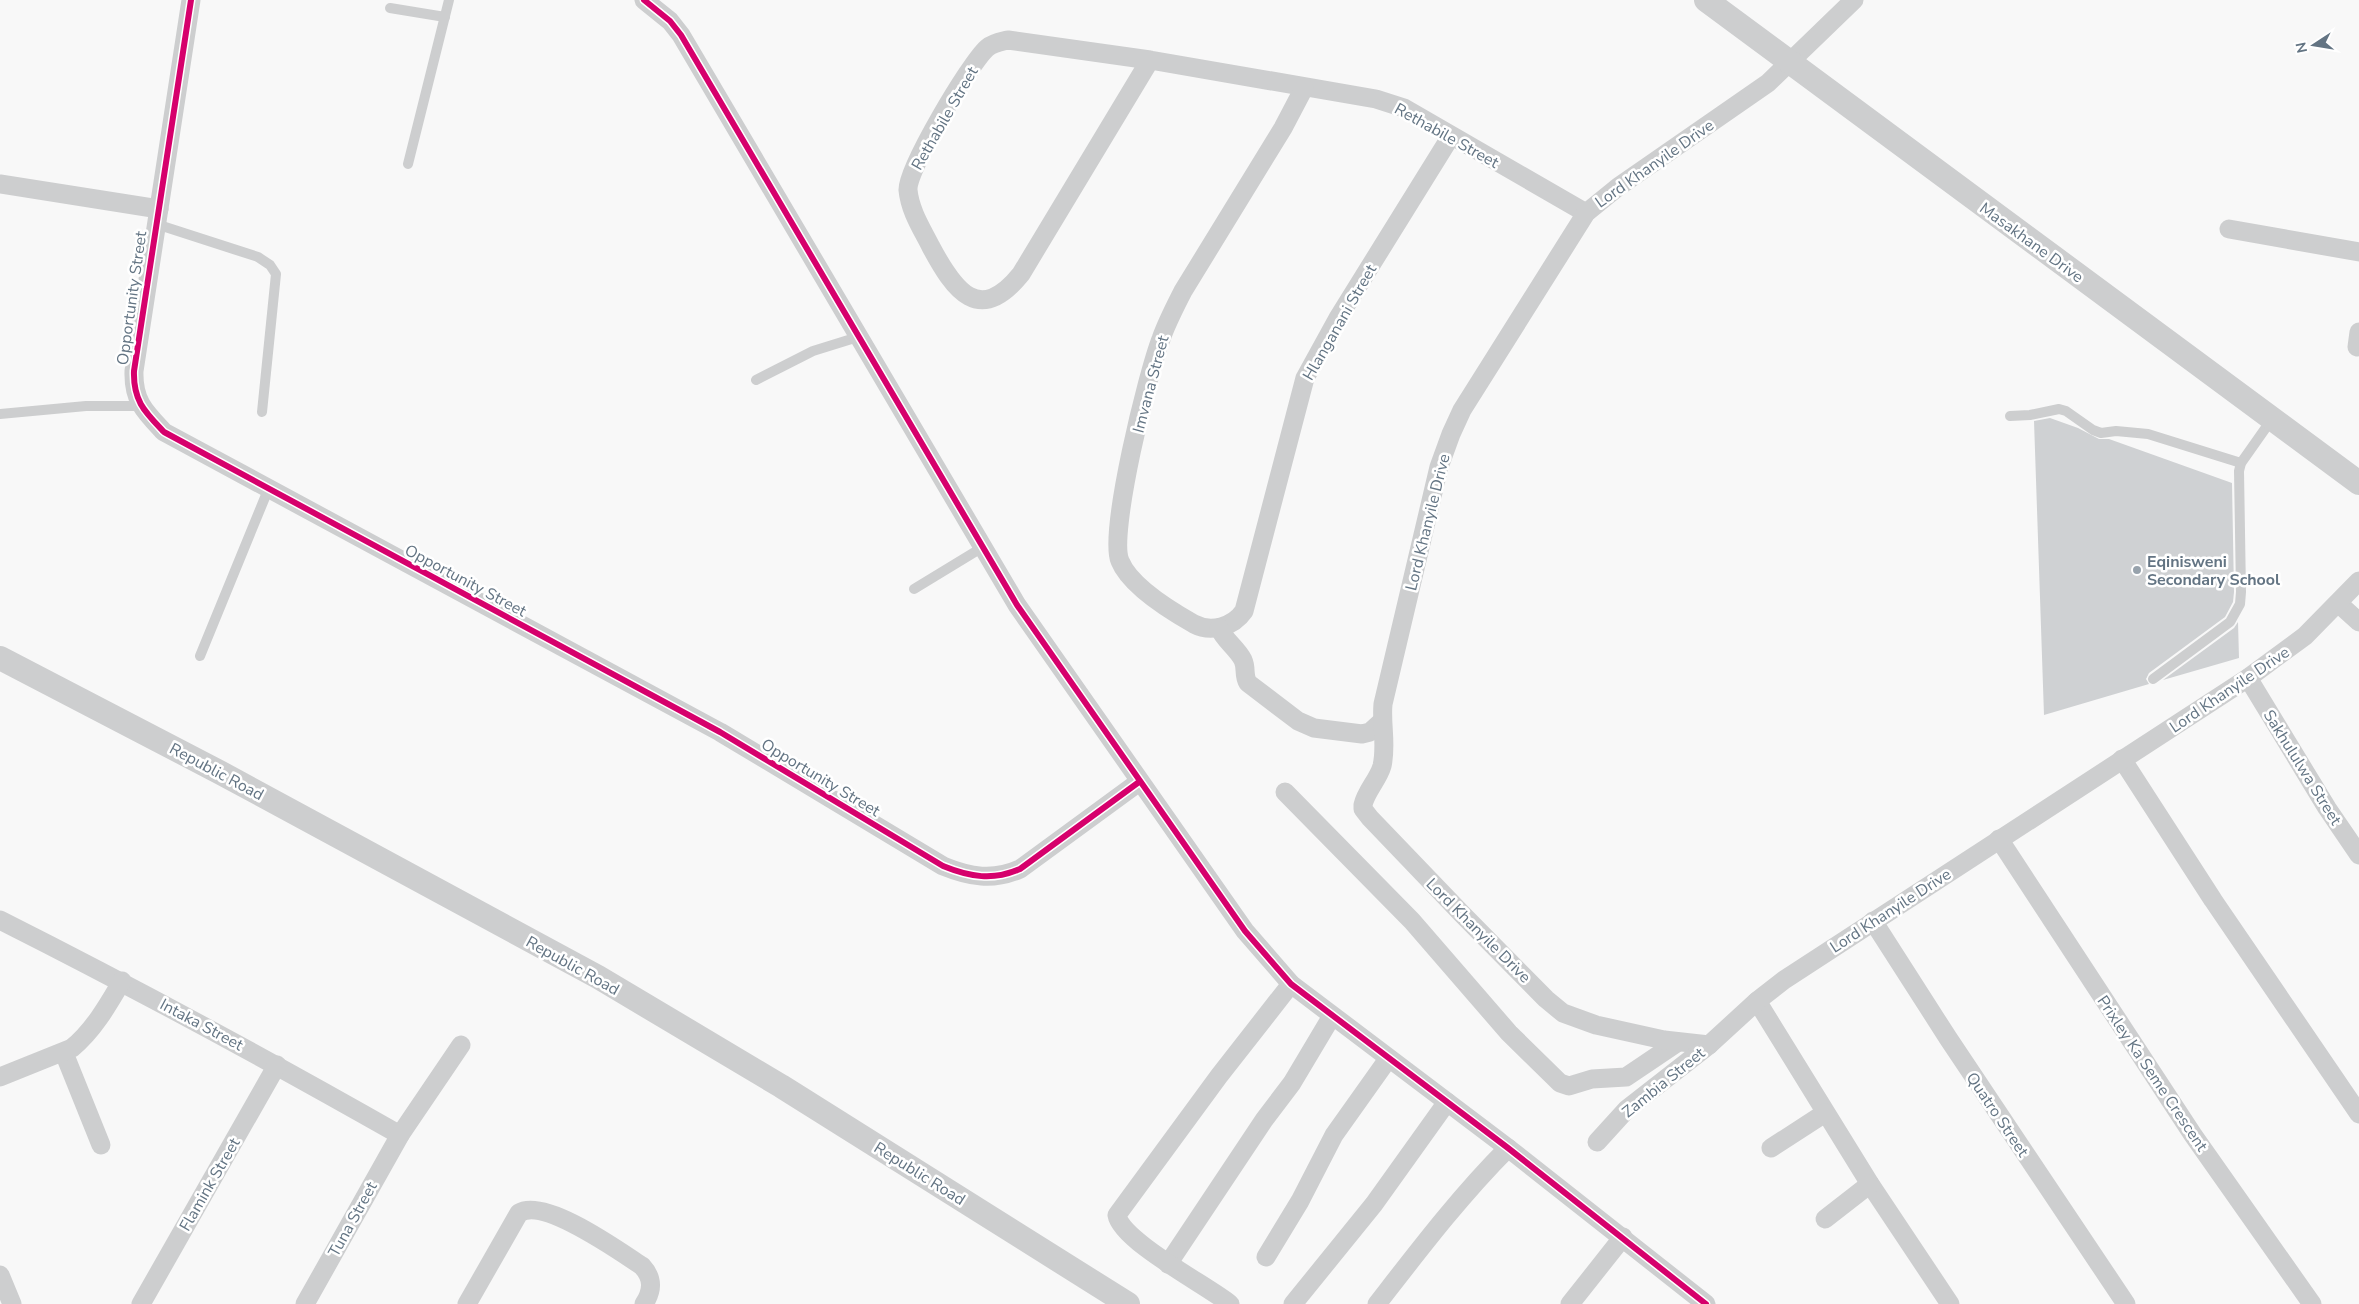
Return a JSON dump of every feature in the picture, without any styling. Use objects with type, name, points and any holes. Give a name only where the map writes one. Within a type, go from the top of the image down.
[{"type":"street","name":"Opportunity Street","points":[[191,0],[134,372],[136,396],[141,406],[164,432],[268,490],[720,732],[943,866],[961,873],[994,877],[1005,876],[1020,869],[1139,782]]},
{"type":"street","points":[[644,0],[670,20],[681,35],[1017,605],[1245,931],[1291,984],[1508,1148],[1706,1304]]},
{"type":"street","name":"Masakhane Drive","points":[[1706,0],[2359,483]]},
{"type":"street","name":"Lord Khanyile Drive","points":[[1854,0],[1791,63],[1768,83],[1618,187],[1586,213],[1489,365],[1450,434],[1437,476],[1393,658],[1381,722],[1385,738],[1382,766],[1363,805],[1363,809],[1370,818],[1457,909],[1559,1010],[1588,1023],[1678,1042],[1709,1045],[1757,1001],[1784,980],[2248,678],[2296,644],[2359,581]]},
{"type":"street","name":"Rethabile Street","points":[[1150,60],[1021,274],[1008,291],[998,296],[975,300],[968,296],[943,268],[915,216],[908,190],[916,162],[982,53],[994,44],[1008,40],[1150,60],[1304,88],[1363,96],[1393,104],[1586,213]]},
{"type":"street","name":"Imvana Street","points":[[1219,628],[1204,628],[1191,622],[1155,598],[1129,577],[1118,557],[1118,520],[1152,366],[1171,314],[1183,291],[1283,128],[1304,88]]},
{"type":"street","name":"Hlanganani Street","points":[[1219,628],[1236,621],[1248,601],[1305,378],[1338,318],[1451,136]]},
{"type":"street","points":[[0,184],[157,217]]},
{"type":"street","points":[[2229,229],[2359,252]]},
{"type":"street","points":[[2338,603],[2359,622]]},
{"type":"street","points":[[1219,628],[1223,636],[1242,658],[1246,668],[1244,676],[1248,683],[1298,721],[1314,728],[1352,734],[1370,732],[1381,722]]},
{"type":"street","name":"Republic Road","points":[[0,658],[221,773],[598,977],[781,1086],[1128,1304]]},
{"type":"street","name":"Sakhululwa Street","points":[[2248,678],[2322,800],[2359,856]]},
{"type":"street","points":[[2122,759],[2213,900],[2359,1114]]},
{"type":"street","points":[[1285,792],[1412,922],[1509,1033],[1560,1083],[1569,1086],[1592,1079],[1626,1077],[1678,1042]]},
{"type":"street","name":"Prixley Ka Seme Crescent","points":[[1999,839],[2188,1127],[2312,1304]]},
{"type":"street","name":"Intaka Street","points":[[0,920],[122,981],[277,1064],[400,1135]]},
{"type":"street","name":"Quatro Street","points":[[1873,921],[1948,1038],[2126,1304]]},
{"type":"street","points":[[0,1077],[64,1053],[80,1042],[106,1007],[122,981]]},
{"type":"street","points":[[1230,1304],[1168,1264],[1125,1229],[1118,1220],[1118,1211],[1291,984]]},
{"type":"street","points":[[1757,1001],[1870,1184],[1950,1304]]},
{"type":"street","points":[[1168,1264],[1264,1120],[1292,1083],[1332,1016]]},
{"type":"street","name":"Tuna Street","points":[[305,1304],[400,1135],[461,1045]]},
{"type":"street","name":"Zambia Street","points":[[1597,1142],[1633,1104],[1709,1045]]},
{"type":"street","points":[[64,1053],[101,1146]]},
{"type":"street","points":[[1266,1257],[1300,1201],[1334,1136],[1388,1058]]},
{"type":"street","name":"Flamink Street","points":[[141,1304],[277,1064]]},
{"type":"street","points":[[1293,1304],[1374,1204],[1447,1102]]},
{"type":"street","points":[[1771,1148],[1825,1113]]},
{"type":"street","points":[[1377,1304],[1430,1235],[1484,1172],[1508,1148]]},
{"type":"street","points":[[1825,1219],[1870,1184]]},
{"type":"street","points":[[467,1304],[519,1213],[539,1210],[564,1220],[642,1266],[648,1273],[651,1285],[650,1295],[644,1304]]},
{"type":"street","points":[[1570,1304],[1623,1237]]},
{"type":"street","points":[[0,1275],[12,1304]]},
{"type":"lane","points":[[408,164],[449,0]]},
{"type":"lane","points":[[390,8],[445,17]]},
{"type":"lane","points":[[157,217],[258,257],[270,265],[276,274],[262,412]]},
{"type":"lane","points":[[756,380],[813,351],[858,337]]},
{"type":"lane","points":[[0,414],[86,406],[141,406]]},
{"type":"lane","points":[[2010,416],[2059,410],[2066,411],[2093,430],[2101,433],[2116,431],[2148,434],[2242,462]]},
{"type":"lane","points":[[2153,679],[2230,622],[2235,615],[2241,592],[2239,471],[2242,462],[2272,419]]},
{"type":"lane","points":[[200,656],[268,490]]},
{"type":"lane","points":[[914,589],[982,547]]},
{"type":"building","name":"Eqinisweni Secondary School","points":[[2050,418],[2078,428],[2099,439],[2109,439],[2232,483],[2234,592],[2233,602],[2225,617],[2149,673],[2146,679],[2149,684],[2044,715],[2034,421]]},
{"type":"building","points":[[2238,622],[2239,658],[2163,680],[2234,628]]},
{"type":"cycle path","points":[[191,0],[134,371],[138,398],[146,412],[164,432],[720,732],[943,866],[953,870],[972,875],[991,876],[1010,873],[1020,869],[1139,782]]},
{"type":"cycle path","points":[[644,0],[670,21],[681,35],[1017,605],[1245,931],[1291,984],[1508,1148],[1706,1304]]},
{"type":"place","name":"Eqinisweni Secondary School","points":[[2137,570]]}]
